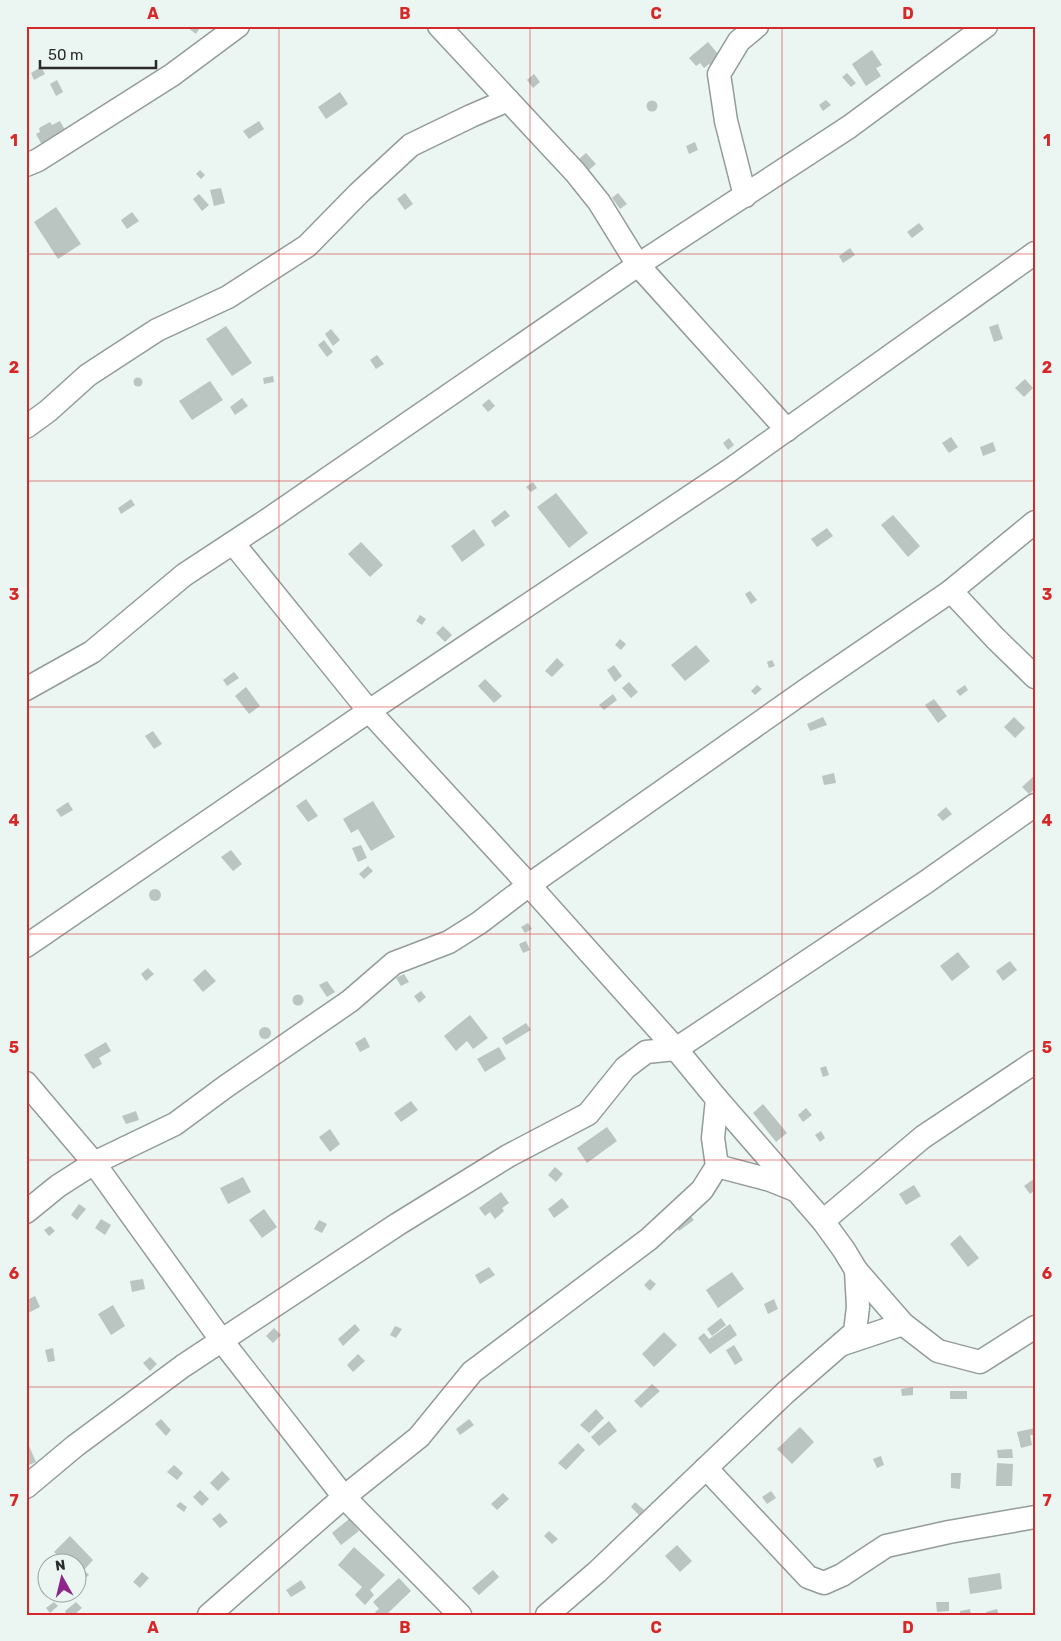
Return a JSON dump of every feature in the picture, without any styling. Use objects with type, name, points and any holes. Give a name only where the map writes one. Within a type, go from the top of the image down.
[{"type":"street","points":[[26,165],[38,160],[172,75],[238,26]]},
{"type":"street","points":[[439,26],[575,172],[593,195],[638,266],[787,430]]},
{"type":"street","points":[[745,196],[726,121],[718,74],[739,41],[758,26]]},
{"type":"street","points":[[26,689],[92,652],[184,574],[233,543],[638,266],[849,127],[986,26]]},
{"type":"street","points":[[26,427],[48,411],[88,375],[157,330],[228,297],[307,246],[359,193],[411,145],[508,100]]},
{"type":"street","points":[[26,946],[369,711],[730,470],[1035,253]]},
{"type":"street","points":[[26,1212],[58,1186],[94,1163],[175,1124],[225,1087],[350,1001],[394,963],[450,942],[479,923],[529,885],[809,688],[952,591],[1035,522]]},
{"type":"street","points":[[233,543],[369,711],[529,885],[799,1192],[823,1221],[856,1270],[903,1324],[938,1351],[980,1362],[1035,1326]]},
{"type":"street","points":[[952,591],[995,638],[1035,676]]},
{"type":"street","points":[[26,1487],[75,1446],[183,1366],[222,1340],[398,1224],[508,1156],[588,1114],[625,1068],[646,1052],[676,1050],[926,882],[1035,805]]},
{"type":"street","points":[[823,1221],[923,1137],[1035,1062]]},
{"type":"street","points":[[26,1083],[94,1163],[222,1340],[344,1497],[460,1615]]},
{"type":"street","points":[[209,1615],[344,1497],[418,1437],[472,1372],[649,1239],[702,1190],[717,1166],[713,1138],[717,1099]]},
{"type":"street","points":[[717,1166],[770,1180],[799,1192]]},
{"type":"street","points":[[547,1615],[597,1572],[785,1393],[855,1332],[858,1308],[856,1270]]},
{"type":"street","points":[[843,1344],[903,1324]]},
{"type":"street","points":[[706,1468],[808,1576],[824,1583],[842,1575],[886,1546],[949,1532],[1035,1517]]},
{"type":"building","points":[[190,26],[201,26],[196,34],[188,28]]},
{"type":"building","points":[[708,42],[723,60],[713,68],[709,64],[704,68],[700,63],[696,66],[689,58]]},
{"type":"building","points":[[872,50],[882,65],[876,68],[881,76],[866,86],[852,64]]},
{"type":"building","points":[[41,67],[45,74],[34,80],[31,73]]},
{"type":"building","points":[[847,73],[856,83],[851,87],[842,77]]},
{"type":"building","points":[[534,74],[540,82],[533,88],[527,80]]},
{"type":"building","points":[[57,80],[63,92],[56,96],[50,84]]},
{"type":"building","points":[[340,92],[348,104],[326,119],[318,107]]},
{"type":"building","points":[[652,100],[658,106],[652,112],[646,106]]},
{"type":"building","points":[[826,100],[831,105],[823,111],[819,105]]},
{"type":"building","points":[[60,121],[65,130],[46,140],[48,144],[43,147],[36,134],[40,132],[39,128],[50,122],[52,125]]},
{"type":"building","points":[[259,121],[264,129],[249,139],[243,131]]},
{"type":"building","points":[[695,142],[698,150],[689,154],[686,146]]},
{"type":"building","points":[[586,153],[596,164],[589,170],[579,159]]},
{"type":"building","points":[[200,170],[205,175],[201,179],[196,174]]},
{"type":"building","points":[[221,188],[225,203],[214,206],[210,190]]},
{"type":"building","points":[[405,193],[413,204],[405,210],[397,199]]},
{"type":"building","points":[[618,193],[627,204],[620,209],[612,198]]},
{"type":"building","points":[[199,194],[209,205],[202,211],[193,199]]},
{"type":"building","points":[[56,207],[81,244],[58,259],[34,222]]},
{"type":"building","points":[[132,212],[139,221],[127,229],[121,220]]},
{"type":"building","points":[[919,223],[924,229],[912,238],[907,232]]},
{"type":"building","points":[[850,248],[855,255],[843,263],[839,256]]},
{"type":"building","points":[[998,324],[1003,339],[994,342],[989,327]]},
{"type":"building","points":[[226,326],[252,363],[232,376],[206,339]]},
{"type":"building","points":[[331,329],[340,340],[333,346],[325,334]]},
{"type":"building","points":[[324,340],[333,352],[327,357],[318,345]]},
{"type":"building","points":[[377,355],[384,364],[376,369],[370,360]]},
{"type":"building","points":[[273,376],[274,382],[264,384],[263,378]]},
{"type":"building","points":[[138,377],[143,382],[138,387],[133,382]]},
{"type":"building","points":[[1025,379],[1033,388],[1024,397],[1015,388]]},
{"type":"building","points":[[210,381],[223,400],[192,420],[179,401]]},
{"type":"building","points":[[242,398],[248,406],[235,415],[230,407]]},
{"type":"building","points":[[489,399],[495,406],[488,412],[482,405]]},
{"type":"building","points":[[951,437],[958,447],[949,453],[942,443]]},
{"type":"building","points":[[729,438],[734,445],[728,450],[723,443]]},
{"type":"building","points":[[993,442],[996,451],[983,456],[980,447]]},
{"type":"building","points":[[533,482],[537,488],[531,492],[526,487]]},
{"type":"building","points":[[556,493],[588,533],[569,548],[537,507]]},
{"type":"building","points":[[131,499],[135,505],[121,514],[118,508]]},
{"type":"building","points":[[505,510],[510,516],[495,527],[491,521]]},
{"type":"building","points":[[893,515],[920,546],[908,557],[881,525]]},
{"type":"building","points":[[827,528],[833,536],[817,547],[811,539]]},
{"type":"building","points":[[474,529],[485,545],[462,562],[451,546]]},
{"type":"building","points":[[361,542],[383,565],[370,577],[348,554]]},
{"type":"building","points":[[750,591],[757,600],[751,604],[745,594]]},
{"type":"building","points":[[420,615],[426,619],[422,625],[416,621]]},
{"type":"building","points":[[443,626],[452,635],[445,642],[436,633]]},
{"type":"building","points":[[620,639],[626,644],[621,650],[615,645]]},
{"type":"building","points":[[696,645],[710,661],[685,681],[671,665]]},
{"type":"building","points":[[557,658],[564,665],[552,677],[545,671]]},
{"type":"building","points":[[772,660],[775,666],[769,668],[767,662]]},
{"type":"building","points":[[614,665],[622,676],[615,682],[607,670]]},
{"type":"building","points":[[234,672],[239,678],[227,686],[223,680]]},
{"type":"building","points":[[485,679],[502,696],[494,703],[478,686]]},
{"type":"building","points":[[629,682],[638,692],[631,698],[622,688]]},
{"type":"building","points":[[757,685],[762,689],[755,695],[751,691]]},
{"type":"building","points":[[965,685],[968,690],[960,696],[956,691]]},
{"type":"building","points":[[246,687],[260,706],[249,714],[235,696]]},
{"type":"building","points":[[613,694],[617,700],[604,710],[599,705]]},
{"type":"building","points":[[934,699],[947,716],[938,723],[925,705]]},
{"type":"building","points":[[823,717],[827,725],[810,731],[807,724]]},
{"type":"building","points":[[1014,717],[1025,728],[1015,738],[1004,727]]},
{"type":"building","points":[[153,731],[162,744],[154,749],[145,736]]},
{"type":"building","points":[[834,773],[836,783],[824,785],[822,776]]},
{"type":"building","points":[[1035,775],[1035,789],[1029,794],[1022,787]]},
{"type":"building","points":[[306,799],[318,816],[308,822],[296,806]]},
{"type":"building","points":[[373,801],[395,837],[371,851],[358,829],[351,833],[343,819]]},
{"type":"building","points":[[68,802],[73,810],[61,817],[56,810]]},
{"type":"building","points":[[946,807],[952,814],[943,821],[937,815]]},
{"type":"building","points":[[361,845],[367,858],[358,862],[352,848]]},
{"type":"building","points":[[231,850],[242,864],[233,871],[221,857]]},
{"type":"building","points":[[368,866],[373,871],[364,879],[359,874]]},
{"type":"building","points":[[153,889],[157,889],[161,895],[157,901],[153,901],[149,897],[149,893]]},
{"type":"building","points":[[528,923],[532,929],[525,933],[521,927]]},
{"type":"building","points":[[526,941],[530,950],[523,953],[519,944]]},
{"type":"building","points":[[958,952],[970,967],[952,981],[940,966]]},
{"type":"building","points":[[1010,961],[1017,970],[1003,981],[996,971]]},
{"type":"building","points":[[148,968],[154,974],[146,981],[141,974]]},
{"type":"building","points":[[205,969],[216,981],[203,992],[193,980]]},
{"type":"building","points":[[404,974],[409,982],[401,986],[396,978]]},
{"type":"building","points":[[327,981],[335,992],[327,997],[319,985]]},
{"type":"building","points":[[421,991],[426,997],[419,1003],[414,996]]},
{"type":"building","points":[[296,995],[300,995],[303,1000],[302,1004],[296,1005],[293,1002],[293,998]]},
{"type":"building","points":[[470,1015],[488,1038],[473,1049],[467,1041],[456,1051],[444,1036]]},
{"type":"building","points":[[526,1023],[531,1030],[506,1045],[502,1038]]},
{"type":"building","points":[[263,1027],[267,1027],[271,1033],[267,1039],[263,1039],[259,1035],[259,1031]]},
{"type":"building","points":[[365,1037],[370,1047],[360,1052],[355,1043]]},
{"type":"building","points":[[106,1042],[111,1051],[99,1058],[102,1064],[93,1069],[84,1055]]},
{"type":"building","points":[[499,1047],[506,1059],[485,1072],[477,1059]]},
{"type":"building","points":[[826,1066],[829,1075],[823,1077],[820,1068]]},
{"type":"building","points":[[411,1101],[418,1110],[401,1122],[394,1113]]},
{"type":"building","points":[[763,1104],[787,1133],[776,1142],[753,1113]]},
{"type":"building","points":[[806,1108],[812,1115],[803,1122],[798,1115]]},
{"type":"building","points":[[136,1111],[139,1120],[126,1124],[122,1116]]},
{"type":"building","points":[[607,1127],[617,1141],[587,1163],[577,1148]]},
{"type":"building","points":[[330,1129],[340,1144],[330,1152],[319,1137]]},
{"type":"building","points":[[821,1131],[825,1138],[820,1142],[815,1135]]},
{"type":"building","points":[[555,1167],[563,1174],[556,1182],[548,1175]]},
{"type":"building","points":[[243,1177],[251,1192],[228,1204],[220,1188]]},
{"type":"building","points":[[1035,1178],[1035,1190],[1030,1194],[1024,1186]]},
{"type":"building","points":[[914,1185],[921,1196],[906,1205],[899,1194]]},
{"type":"building","points":[[501,1192],[509,1203],[502,1208],[504,1211],[495,1219],[490,1212],[485,1216],[479,1208]]},
{"type":"building","points":[[562,1198],[569,1207],[554,1218],[548,1209]]},
{"type":"building","points":[[79,1204],[86,1209],[77,1220],[71,1215]]},
{"type":"building","points":[[264,1209],[277,1227],[262,1238],[249,1220]]},
{"type":"building","points":[[689,1214],[694,1220],[679,1231],[674,1225]]},
{"type":"building","points":[[101,1219],[111,1225],[105,1235],[95,1228]]},
{"type":"building","points":[[319,1220],[327,1224],[322,1233],[314,1229]]},
{"type":"building","points":[[50,1226],[55,1231],[49,1236],[44,1230]]},
{"type":"building","points":[[960,1235],[979,1258],[968,1267],[950,1244]]},
{"type":"building","points":[[489,1267],[495,1275],[480,1284],[475,1275]]},
{"type":"building","points":[[732,1272],[744,1289],[718,1308],[706,1290]]},
{"type":"building","points":[[143,1279],[145,1289],[132,1292],[130,1281]]},
{"type":"building","points":[[650,1279],[656,1284],[650,1291],[644,1285]]},
{"type":"building","points":[[26,1293],[29,1299],[35,1296],[40,1307],[26,1314]]},
{"type":"building","points":[[774,1299],[778,1309],[768,1314],[764,1304]]},
{"type":"building","points":[[113,1305],[125,1326],[111,1335],[98,1314]]},
{"type":"building","points":[[721,1318],[726,1325],[712,1336],[707,1329]]},
{"type":"building","points":[[355,1324],[360,1330],[343,1346],[338,1339]]},
{"type":"building","points":[[730,1324],[737,1335],[710,1354],[698,1338],[704,1333],[709,1339]]},
{"type":"building","points":[[395,1326],[402,1329],[396,1338],[390,1335]]},
{"type":"building","points":[[274,1328],[281,1335],[273,1343],[266,1336]]},
{"type":"building","points":[[664,1332],[677,1345],[654,1367],[642,1354]]},
{"type":"building","points":[[734,1345],[743,1360],[735,1365],[726,1350]]},
{"type":"building","points":[[53,1348],[55,1361],[48,1362],[45,1350]]},
{"type":"building","points":[[358,1354],[365,1361],[353,1372],[347,1365]]},
{"type":"building","points":[[150,1357],[157,1364],[150,1371],[143,1363]]},
{"type":"building","points":[[652,1384],[660,1391],[641,1408],[634,1401]]},
{"type":"building","points":[[913,1387],[913,1395],[902,1396],[901,1389]]},
{"type":"building","points":[[950,1391],[967,1391],[967,1399],[950,1399]]},
{"type":"building","points":[[596,1409],[604,1418],[589,1433],[580,1425]]},
{"type":"building","points":[[161,1419],[171,1430],[166,1436],[155,1424]]},
{"type":"building","points":[[469,1419],[474,1425],[460,1435],[456,1429]]},
{"type":"building","points":[[609,1421],[617,1431],[599,1446],[591,1437]]},
{"type":"building","points":[[800,1427],[814,1442],[792,1464],[777,1449]]},
{"type":"building","points":[[1035,1428],[1035,1435],[1030,1435],[1032,1445],[1021,1448],[1017,1432]]},
{"type":"building","points":[[578,1443],[585,1450],[566,1470],[558,1463]]},
{"type":"building","points":[[29,1446],[36,1462],[26,1466],[26,1447]]},
{"type":"building","points":[[1012,1449],[1013,1458],[998,1458],[997,1450]]},
{"type":"building","points":[[881,1456],[884,1465],[877,1468],[873,1459]]},
{"type":"building","points":[[997,1463],[1013,1464],[1012,1486],[996,1486]]},
{"type":"building","points":[[174,1465],[183,1473],[177,1480],[167,1472]]},
{"type":"building","points":[[222,1471],[230,1479],[218,1491],[210,1483]]},
{"type":"building","points":[[951,1473],[961,1473],[960,1489],[951,1488]]},
{"type":"building","points":[[200,1490],[209,1499],[202,1506],[193,1497]]},
{"type":"building","points":[[771,1491],[776,1498],[767,1504],[762,1497]]},
{"type":"building","points":[[503,1493],[509,1499],[497,1510],[491,1504]]},
{"type":"building","points":[[180,1502],[187,1507],[184,1512],[176,1506]]},
{"type":"building","points":[[635,1502],[644,1510],[639,1515],[631,1507]]},
{"type":"building","points":[[220,1513],[228,1522],[220,1528],[212,1519]]},
{"type":"building","points":[[349,1519],[359,1531],[341,1545],[332,1533]]},
{"type":"building","points":[[549,1531],[558,1539],[552,1544],[544,1536]]},
{"type":"building","points":[[70,1536],[87,1554],[56,1554],[54,1552]]},
{"type":"building","points":[[677,1545],[692,1561],[680,1572],[665,1556]]},
{"type":"building","points":[[354,1547],[385,1575],[370,1590],[374,1595],[365,1605],[355,1595],[362,1587],[338,1565]]},
{"type":"building","points":[[88,1555],[93,1560],[88,1566]]},
{"type":"building","points":[[493,1570],[499,1577],[479,1595],[472,1588]]},
{"type":"building","points":[[142,1572],[149,1578],[140,1588],[133,1582]]},
{"type":"building","points":[[1000,1573],[1002,1589],[970,1594],[968,1578]]},
{"type":"building","points":[[399,1578],[411,1591],[386,1615],[378,1615],[375,1612],[379,1609],[373,1602]]},
{"type":"building","points":[[301,1580],[306,1588],[291,1597],[286,1590]]},
{"type":"building","points":[[936,1602],[949,1602],[949,1611],[937,1612]]},
{"type":"building","points":[[51,1604],[58,1606],[50,1613],[46,1608]]},
{"type":"building","points":[[74,1604],[78,1604],[82,1608],[74,1615],[67,1615],[65,1611]]},
{"type":"building","points":[[970,1609],[971,1615],[960,1615],[960,1611]]},
{"type":"building","points":[[997,1609],[999,1615],[987,1615],[986,1612]]}]
